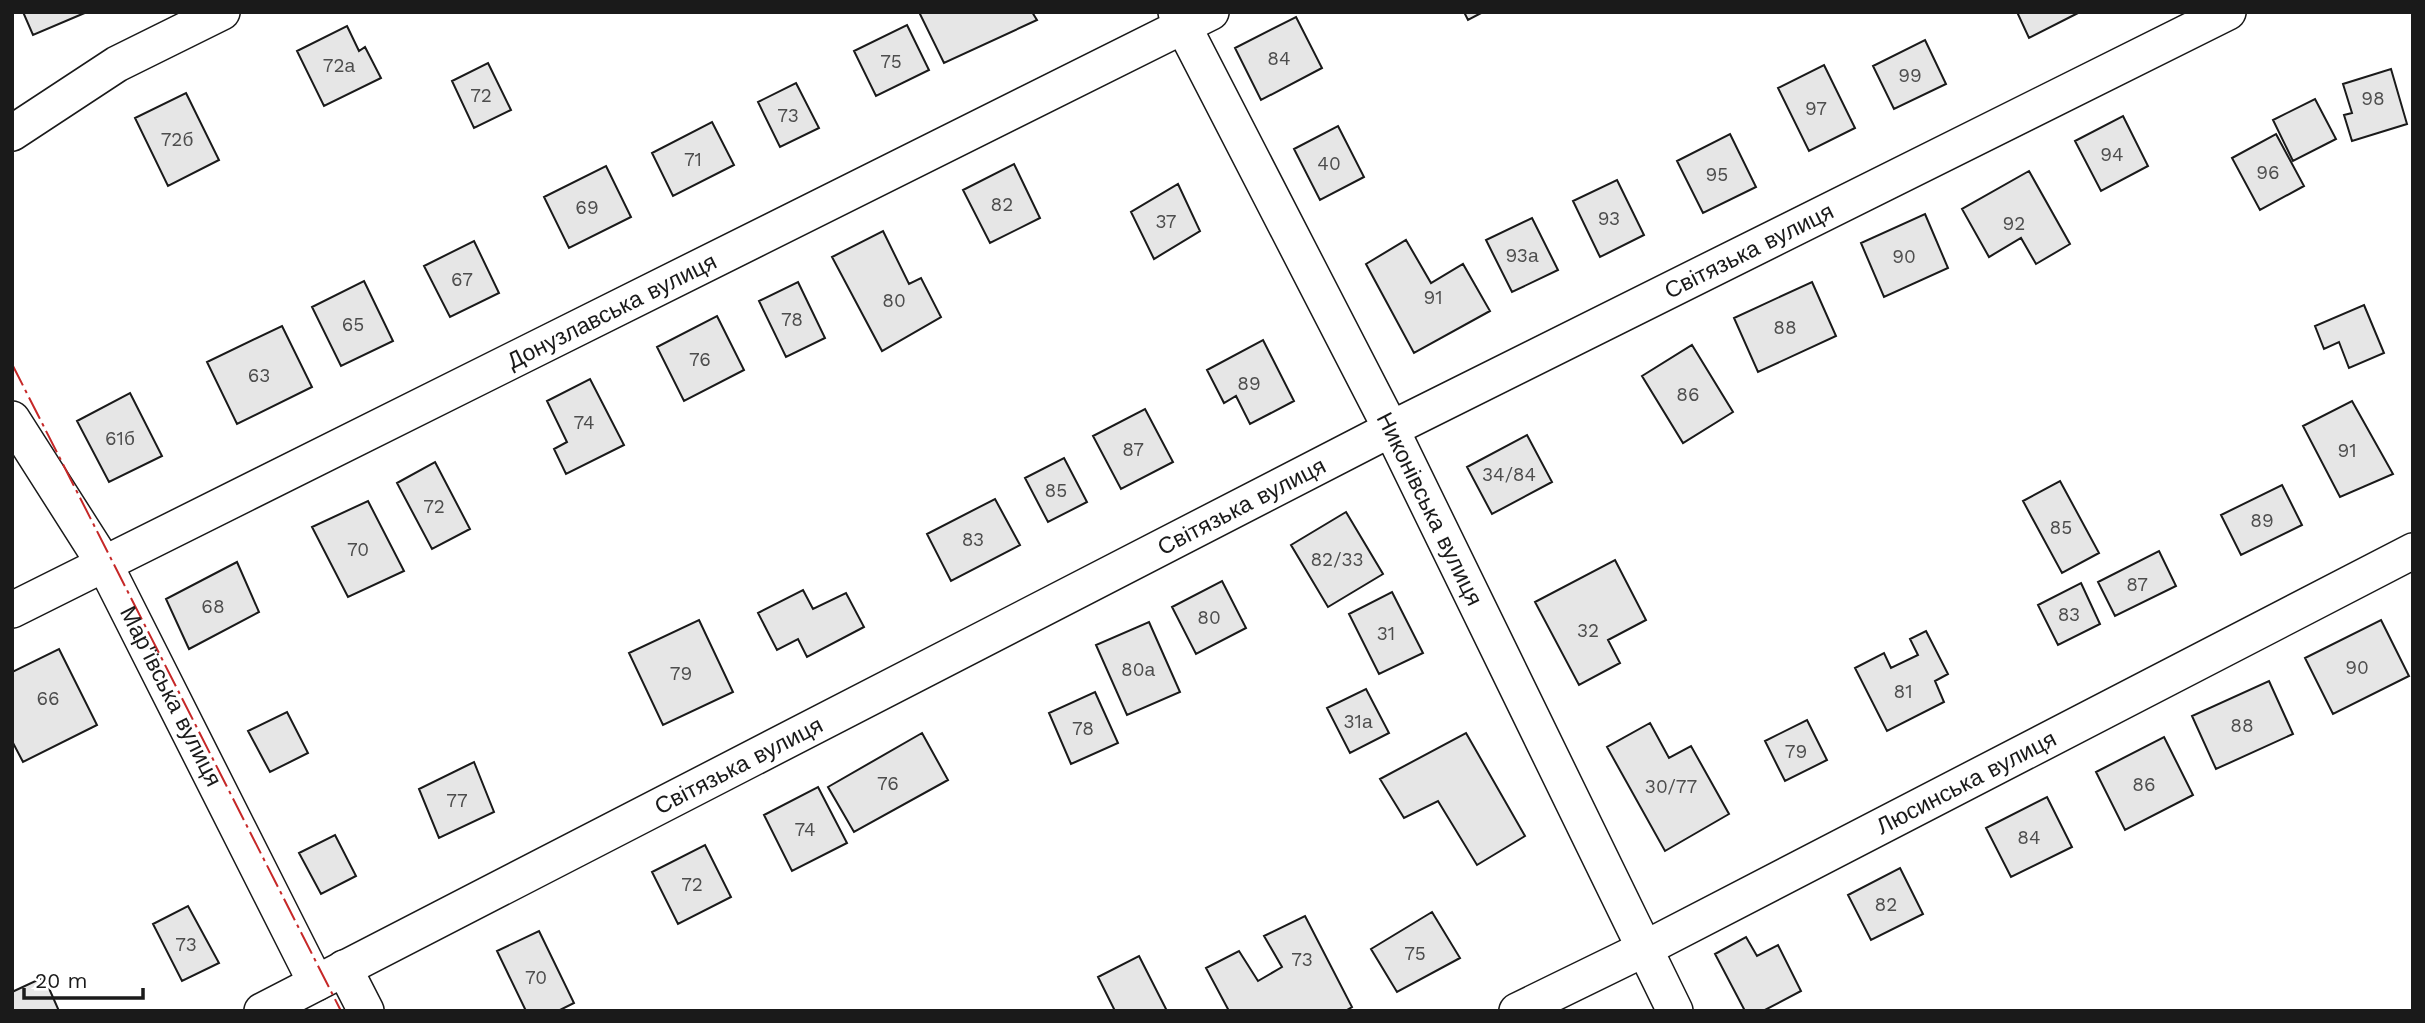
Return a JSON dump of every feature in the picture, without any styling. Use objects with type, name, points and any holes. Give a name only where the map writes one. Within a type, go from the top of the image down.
[{"type":"street","points":[[12,133],[117,64],[222,12]]},
{"type":"street","name":"Світязька вулиця","points":[[262,1011],[1391,429],[2228,12]]},
{"type":"street","name":"Никонівська вулиця","points":[[1190,17],[1675,1011]]},
{"type":"street","name":"Донузлавська вулиця","points":[[12,610],[1190,17]]},
{"type":"street","name":"Мар'ївська вулиця","points":[[12,419],[105,565],[330,976],[366,1011]]},
{"type":"street","name":"Люсинська вулиця","points":[[1517,1011],[2413,551]]},
{"type":"building","points":[[23,12],[87,12],[33,35]]},
{"type":"building","points":[[919,12],[1032,12],[1037,20],[944,63]]},
{"type":"building","points":[[1464,12],[1483,12],[1468,20]]},
{"type":"building","points":[[2017,12],[2080,12],[2029,38]]},
{"type":"building","points":[[1296,17],[1322,68],[1261,100],[1235,48]]},
{"type":"building","points":[[907,25],[929,70],[876,96],[854,51]]},
{"type":"building","points":[[347,26],[359,51],[365,47],[381,78],[324,106],[297,51]]},
{"type":"building","points":[[1925,40],[1946,84],[1894,109],[1873,66]]},
{"type":"building","points":[[488,63],[511,110],[474,128],[452,81]]},
{"type":"building","points":[[1824,65],[1855,128],[1809,151],[1778,88]]},
{"type":"building","points":[[2391,69],[2407,124],[2352,141],[2344,115],[2352,113],[2343,84]]},
{"type":"building","points":[[796,83],[819,128],[780,147],[758,102]]},
{"type":"building","points":[[186,93],[219,160],[168,186],[135,118]]},
{"type":"building","points":[[2315,99],[2336,139],[2293,161],[2273,120]]},
{"type":"building","points":[[2123,116],[2148,166],[2101,191],[2075,141]]},
{"type":"building","points":[[712,122],[734,165],[673,196],[652,153]]},
{"type":"building","points":[[1338,126],[1364,177],[1320,200],[1294,149]]},
{"type":"building","points":[[1730,134],[1756,187],[1703,213],[1677,161]]},
{"type":"building","points":[[2276,134],[2304,186],[2260,210],[2232,158]]},
{"type":"building","points":[[1014,164],[1040,218],[990,243],[963,190]]},
{"type":"building","points":[[606,166],[631,217],[569,248],[544,197]]},
{"type":"building","points":[[2029,171],[2070,244],[2036,264],[2021,238],[1989,257],[1962,209]]},
{"type":"building","points":[[1617,180],[1644,235],[1600,257],[1573,201]]},
{"type":"building","points":[[1178,184],[1200,231],[1154,259],[1131,212]]},
{"type":"building","points":[[1925,214],[1948,268],[1884,297],[1861,243]]},
{"type":"building","points":[[1532,218],[1558,270],[1512,292],[1486,240]]},
{"type":"building","points":[[883,231],[909,284],[921,278],[941,317],[882,351],[832,257]]},
{"type":"building","points":[[1406,240],[1431,283],[1463,264],[1490,311],[1414,353],[1366,264]]},
{"type":"building","points":[[474,241],[499,293],[450,317],[424,266]]},
{"type":"building","points":[[364,281],[393,341],[341,366],[312,307]]},
{"type":"building","points":[[798,282],[825,338],[786,357],[759,301]]},
{"type":"building","points":[[1812,282],[1836,336],[1758,372],[1734,318]]},
{"type":"building","points":[[2364,305],[2384,353],[2349,368],[2339,342],[2324,349],[2315,326]]},
{"type":"building","points":[[717,316],[744,370],[684,401],[657,347]]},
{"type":"building","points":[[282,326],[312,387],[237,424],[207,362]]},
{"type":"building","points":[[1263,340],[1294,401],[1250,424],[1236,396],[1224,403],[1207,370]]},
{"type":"building","points":[[1692,345],[1733,412],[1683,443],[1642,376]]},
{"type":"building","points":[[590,379],[624,445],[566,474],[554,449],[567,442],[547,401]]},
{"type":"building","points":[[130,393],[162,456],[109,482],[77,421]]},
{"type":"building","points":[[2352,401],[2393,474],[2340,497],[2303,426]]},
{"type":"building","points":[[1145,409],[1173,462],[1121,489],[1093,436]]},
{"type":"building","points":[[1527,435],[1552,482],[1492,514],[1467,467]]},
{"type":"building","points":[[1064,458],[1087,502],[1048,522],[1025,478]]},
{"type":"building","points":[[435,462],[470,529],[432,549],[397,483]]},
{"type":"building","points":[[2060,481],[2099,553],[2062,573],[2023,501]]},
{"type":"building","points":[[2282,485],[2302,525],[2241,555],[2221,515]]},
{"type":"building","points":[[995,499],[1020,545],[951,581],[927,534]]},
{"type":"building","points":[[368,501],[404,571],[348,597],[312,527]]},
{"type":"building","points":[[1346,512],[1383,574],[1328,607],[1291,545]]},
{"type":"building","points":[[2159,551],[2176,586],[2115,616],[2098,582]]},
{"type":"building","points":[[1615,560],[1646,620],[1608,640],[1620,663],[1579,685],[1535,602]]},
{"type":"building","points":[[237,562],[259,612],[189,649],[166,599]]},
{"type":"building","points":[[1222,581],[1246,628],[1196,654],[1172,607]]},
{"type":"building","points":[[2081,583],[2100,624],[2058,645],[2038,605]]},
{"type":"building","points":[[803,590],[813,609],[846,593],[864,627],[807,657],[798,639],[777,650],[758,613]]},
{"type":"building","points":[[1392,592],[1423,653],[1379,674],[1349,614]]},
{"type":"building","points":[[699,620],[733,692],[663,725],[629,653]]},
{"type":"building","points":[[2381,620],[2409,676],[2333,714],[2305,658]]},
{"type":"building","points":[[1149,622],[1180,692],[1127,715],[1096,645]]},
{"type":"building","points":[[1926,631],[1948,674],[1935,681],[1944,702],[1887,731],[1855,668],[1884,653],[1891,668],[1918,655],[1910,639]]},
{"type":"building","points":[[59,649],[97,725],[23,762],[12,741],[12,672]]},
{"type":"building","points":[[2269,681],[2293,734],[2216,769],[2192,716]]},
{"type":"building","points":[[1366,689],[1389,733],[1350,753],[1327,708]]},
{"type":"building","points":[[1095,692],[1118,743],[1071,764],[1049,713]]},
{"type":"building","points":[[287,712],[308,753],[270,772],[248,731]]},
{"type":"building","points":[[1807,720],[1827,760],[1785,781],[1765,741]]},
{"type":"building","points":[[1650,723],[1669,758],[1691,746],[1729,814],[1665,851],[1607,747]]},
{"type":"building","points":[[922,733],[948,780],[854,832],[828,787]]},
{"type":"building","points":[[1466,733],[1525,836],[1477,865],[1438,801],[1404,818],[1380,779]]},
{"type":"building","points":[[2164,737],[2193,795],[2125,830],[2096,772]]},
{"type":"building","points":[[474,762],[494,812],[439,838],[419,789]]},
{"type":"building","points":[[818,787],[847,843],[792,871],[764,815]]},
{"type":"building","points":[[2047,797],[2072,847],[2011,877],[1986,828]]},
{"type":"building","points":[[335,835],[356,876],[321,894],[299,853]]},
{"type":"building","points":[[705,845],[731,897],[678,924],[652,872]]},
{"type":"building","points":[[1900,868],[1923,914],[1871,940],[1848,895]]},
{"type":"building","points":[[188,906],[219,963],[182,981],[153,924]]},
{"type":"building","points":[[1432,912],[1460,958],[1397,992],[1371,949]]},
{"type":"building","points":[[1305,916],[1352,1007],[1345,1011],[1229,1011],[1206,968],[1239,951],[1258,981],[1282,967],[1264,936]]},
{"type":"building","points":[[539,931],[574,1003],[558,1011],[526,1011],[497,951]]},
{"type":"building","points":[[1746,937],[1757,956],[1778,945],[1801,991],[1763,1011],[1745,1011],[1715,954]]},
{"type":"building","points":[[1139,956],[1167,1011],[1115,1011],[1098,977]]},
{"type":"building","points":[[44,977],[59,1011],[12,1011],[12,992]]},
{"type":"power","points":[[12,364],[341,1011]]}]
